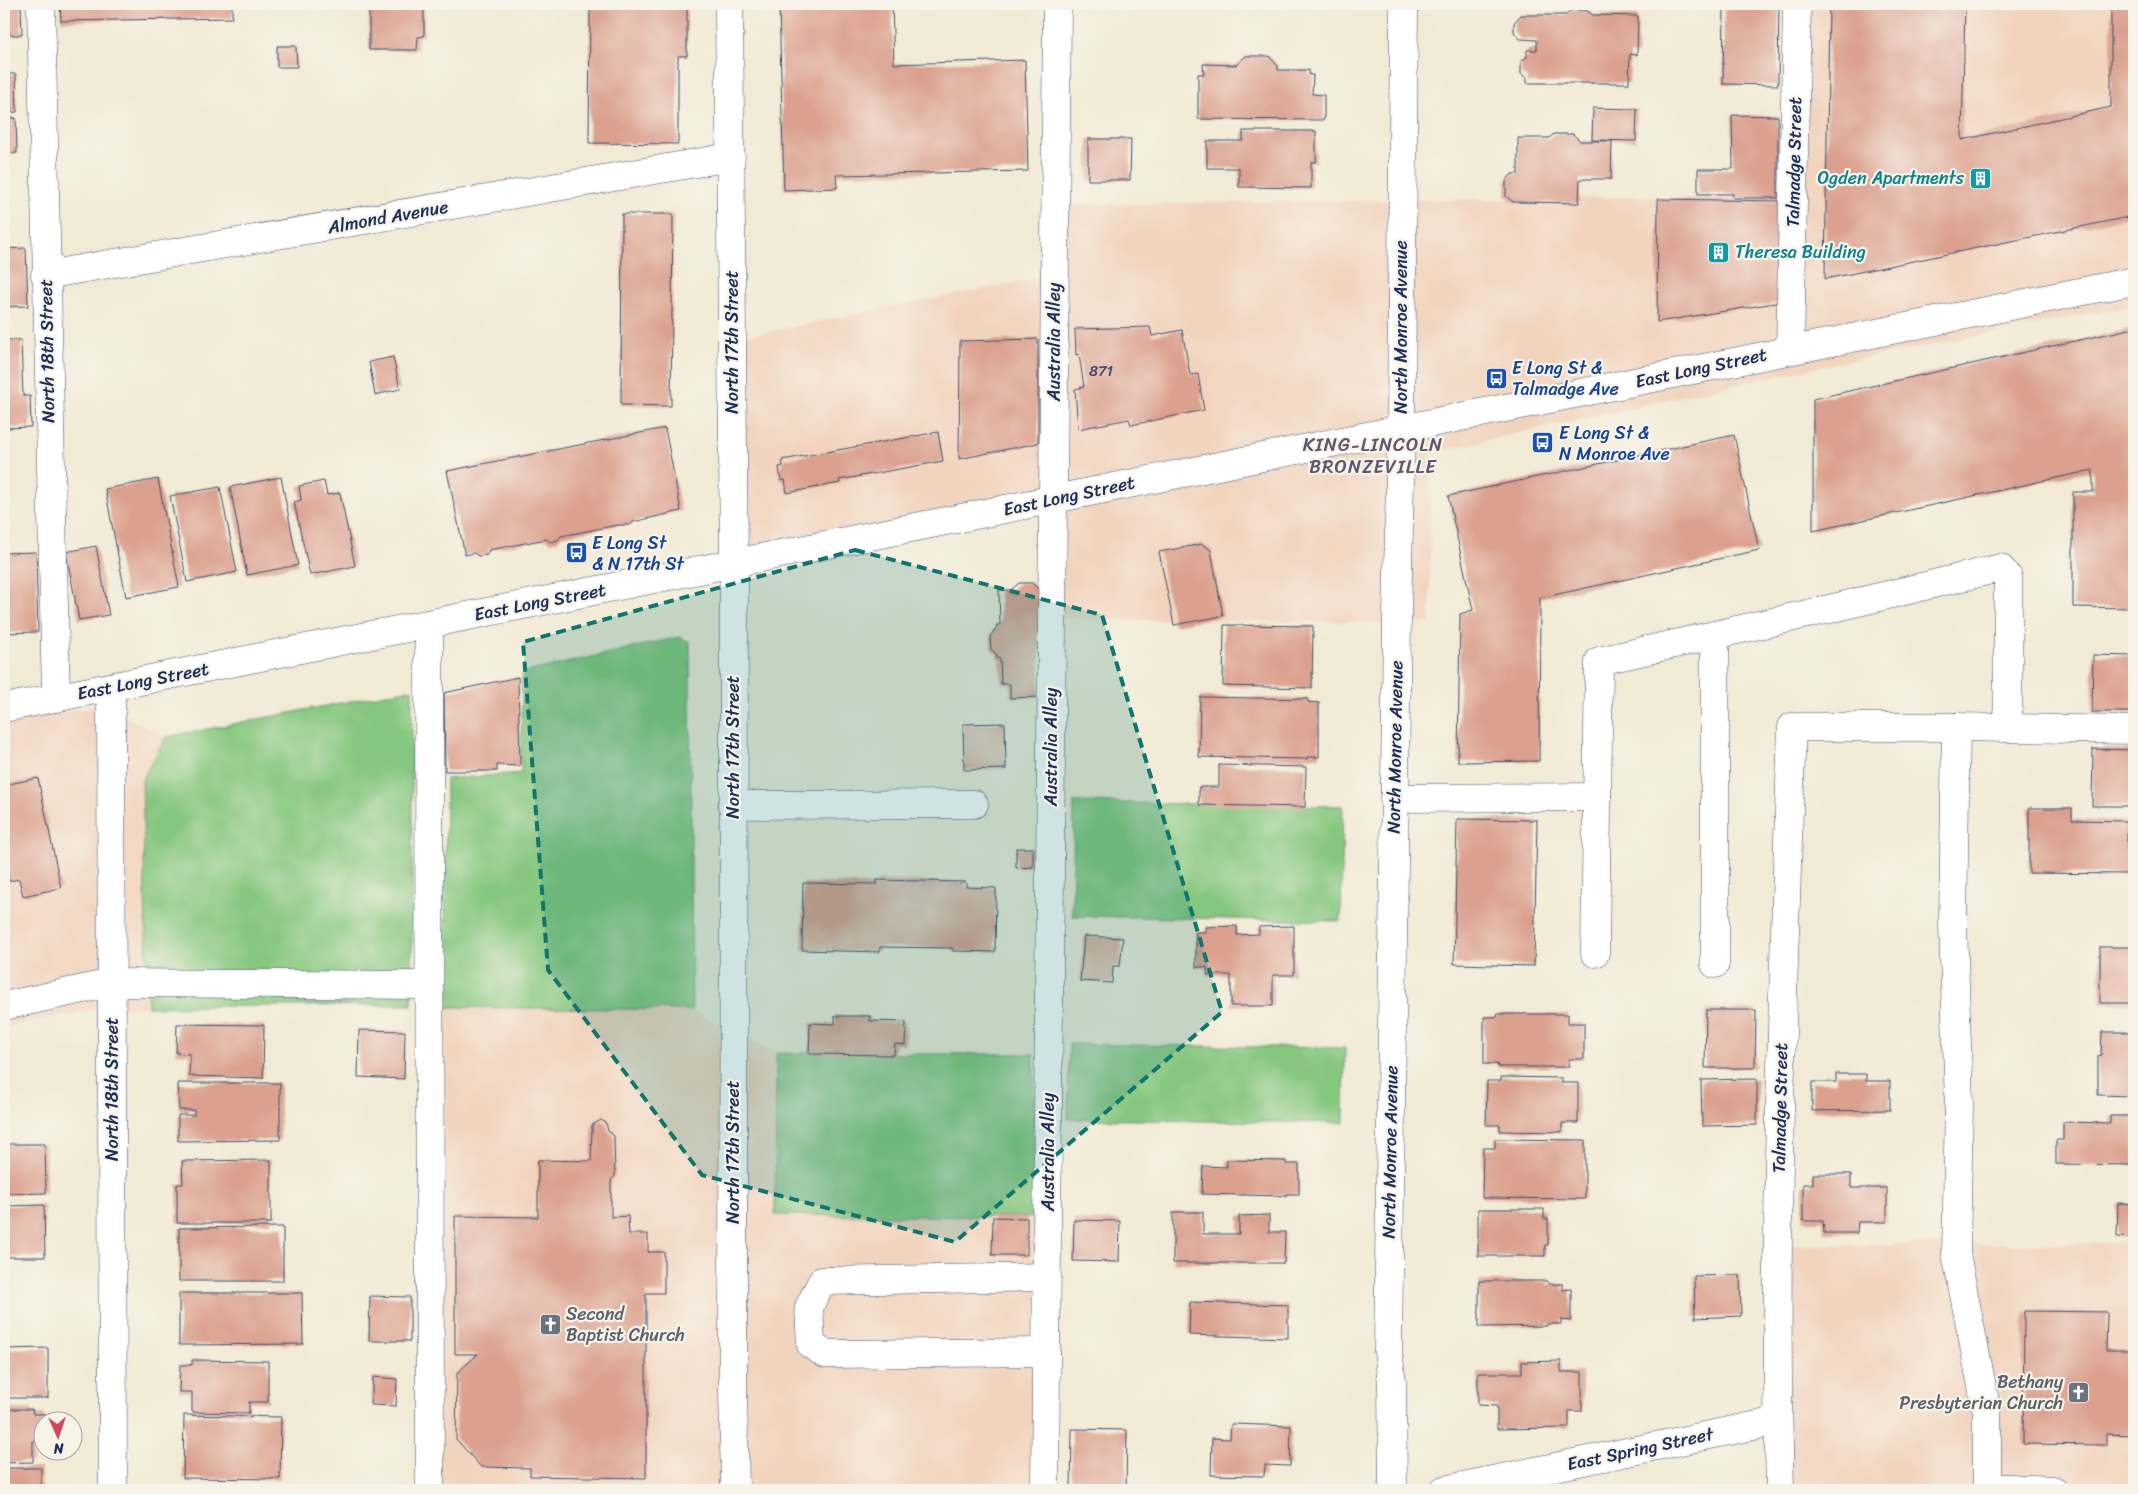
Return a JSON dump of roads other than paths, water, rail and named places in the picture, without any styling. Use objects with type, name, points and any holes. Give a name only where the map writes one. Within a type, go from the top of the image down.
[{"type":"street","name":"North 18th Street","points":[[41,4],[45,275],[56,698]]},
{"type":"street","name":"North 17th Street","points":[[729,4],[734,564],[732,804],[733,1388],[736,1490]]},
{"type":"street","name":"Australia Alley","points":[[1045,1490],[1057,4]]},
{"type":"street","name":"North Monroe Avenue","points":[[1393,1490],[1392,1383],[1388,1341],[1394,798],[1401,430],[1404,4]]},
{"type":"street","name":"Talmadge Street","points":[[1790,350],[1797,4]]},
{"type":"street","name":"Almond Avenue","points":[[45,275],[731,157]]},
{"type":"street","name":"East Long Street","points":[[4,708],[734,564],[2134,281]]},
{"type":"street","points":[[1595,953],[1599,661],[2000,568],[2008,577],[2008,728]]},
{"type":"street","points":[[428,625],[430,1490]]},
{"type":"street","points":[[1715,635],[1715,964]]},
{"type":"street","name":"North 18th Street","points":[[111,688],[113,1490]]},
{"type":"street","name":"Talmadge Street","points":[[1780,1490],[1777,1421],[1778,1127],[1792,727],[1956,727]]},
{"type":"street","points":[[2052,1490],[1987,1489],[1986,1412],[1956,1254],[1959,1104],[1953,924],[1956,727],[2134,730]]},
{"type":"street","points":[[1394,798],[1597,797]]},
{"type":"street","points":[[732,804],[974,804]]},
{"type":"street","points":[[4,1006],[111,983],[429,985]]},
{"type":"street","points":[[1046,1352],[824,1354],[811,1346],[808,1306],[822,1281],[1047,1277]]},
{"type":"street","name":"East Spring Street","points":[[1444,1490],[1777,1421]]},
{"type":"place","name":"Ogden Apartments","points":[[1980,178]]},
{"type":"place","name":"Theresa Building","points":[[1719,252]]},
{"type":"place","name":"E Long St & Talmadge Ave","points":[[1496,378]]},
{"type":"place","name":"E Long St & N Monroe Ave","points":[[1543,443]]},
{"type":"place","name":"E Long St & N 17th St","points":[[576,553]]},
{"type":"place","name":"Second Baptist Church","points":[[550,1324]]},
{"type":"place","name":"Bethany Presbyterian Church","points":[[2079,1392]]},
{"type":"district","name":"KING-LINCOLN BRONZEVILLE","points":[[1373,455]]}]
